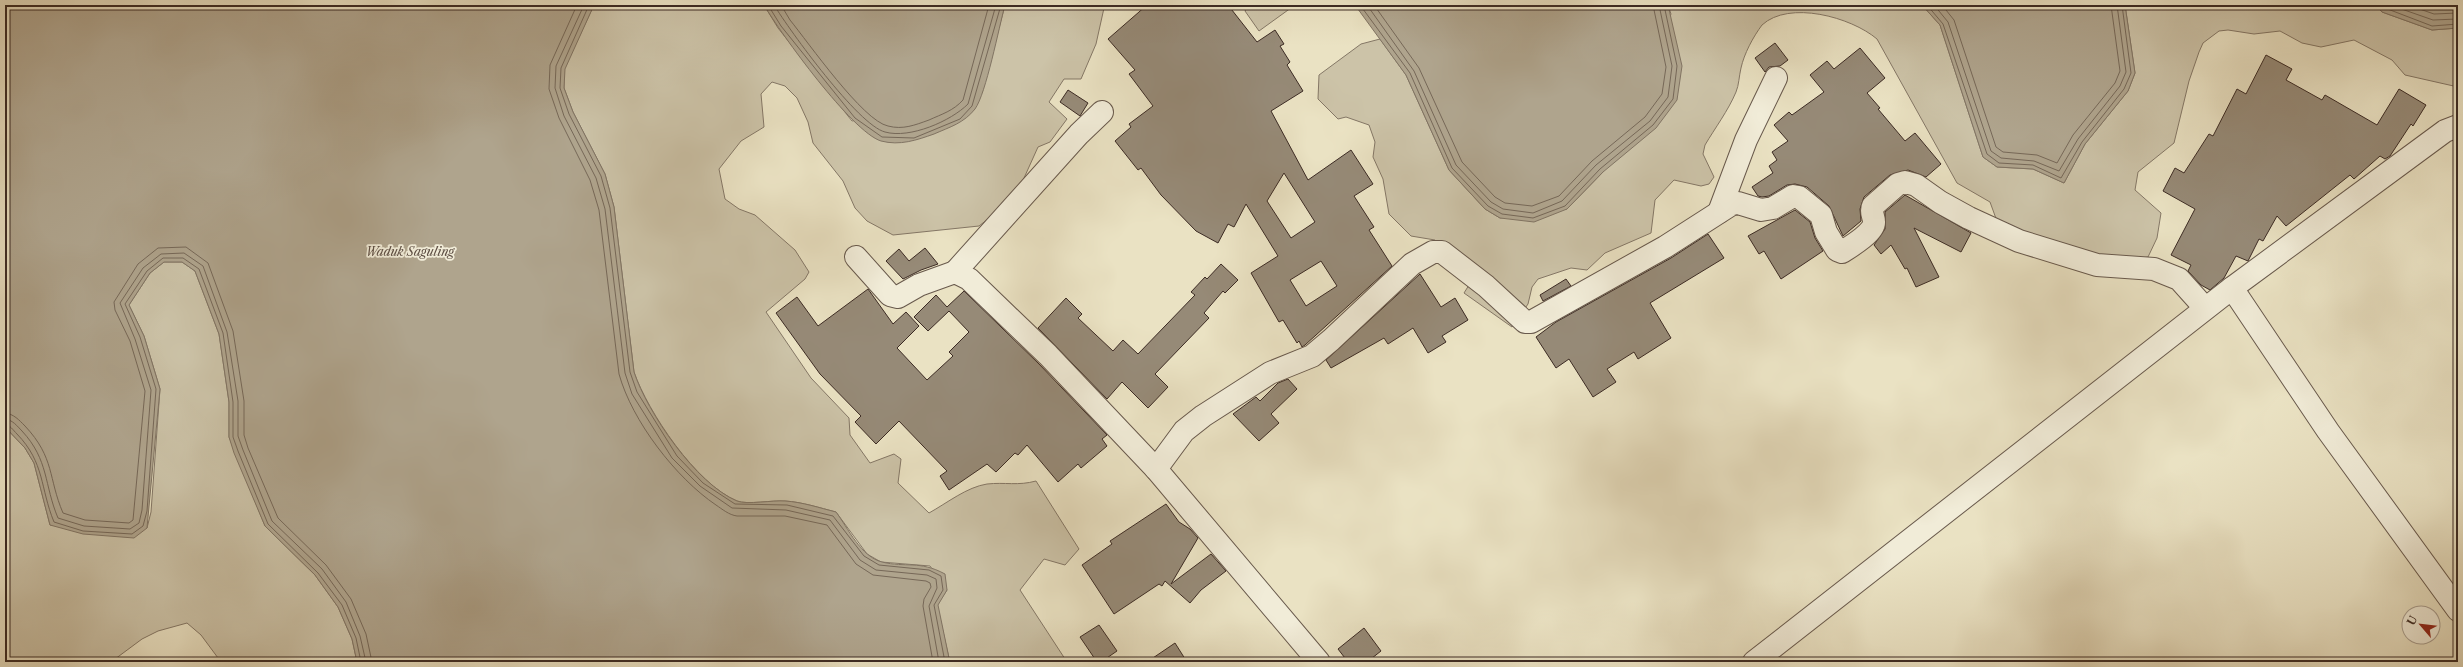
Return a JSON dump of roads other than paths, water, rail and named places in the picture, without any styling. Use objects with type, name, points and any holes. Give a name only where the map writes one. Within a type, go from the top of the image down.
[{"type":"street","points":[[1719,212],[1746,140],[1776,78]]},
{"type":"street","points":[[856,257],[890,295],[898,297],[918,285],[955,272],[1078,134],[1102,112]]},
{"type":"street","points":[[1754,662],[2205,308],[2445,131],[2458,126]]},
{"type":"street","points":[[1156,469],[1184,431],[1203,416],[1270,373],[1312,356],[1412,264],[1432,252],[1442,252],[1486,286],[1525,322],[1531,322],[1665,247],[1732,204],[1738,203],[1761,210],[1773,208],[1793,196],[1799,197],[1820,215],[1836,250],[1842,252],[1872,229],[1874,222],[1871,211],[1873,206],[1898,184],[1905,182],[1916,185],[1940,202],[1969,218],[2019,241],[2097,265],[2154,269],[2179,279],[2205,308]]},
{"type":"street","points":[[955,272],[969,279],[1048,355],[1156,469],[1319,662]]},
{"type":"street","points":[[2232,288],[2328,431],[2458,610]]},
{"type":"water","name":"Waduk Saguling","points":[[5,5],[594,5],[565,69],[564,88],[573,112],[605,174],[614,207],[634,372],[650,407],[661,426],[690,463],[705,479],[721,492],[741,502],[791,502],[811,505],[836,512],[861,548],[874,559],[891,564],[928,567],[945,574],[947,590],[938,605],[949,658],[948,662],[357,662],[352,639],[338,607],[315,575],[265,526],[234,453],[229,437],[229,402],[219,334],[195,271],[182,262],[164,262],[150,273],[129,305],[144,336],[160,389],[147,528],[134,538],[83,534],[50,525],[34,463],[25,448],[5,427]]},
{"type":"water","points":[[764,5],[1005,5],[988,75],[975,109],[966,118],[946,129],[915,140],[895,143],[881,141],[868,134],[853,120],[818,80],[785,37]]},
{"type":"water","points":[[1355,5],[1668,5],[1682,66],[1677,100],[1656,128],[1603,172],[1567,209],[1534,222],[1500,218],[1485,209],[1449,170],[1406,75]]},
{"type":"water","points":[[1922,5],[2125,5],[2135,73],[2128,91],[2085,144],[2064,183],[2033,169],[1997,167],[1983,157],[1940,25]]},
{"type":"water","points":[[2376,5],[2458,5],[2458,28],[2432,30],[2382,12]]}]
